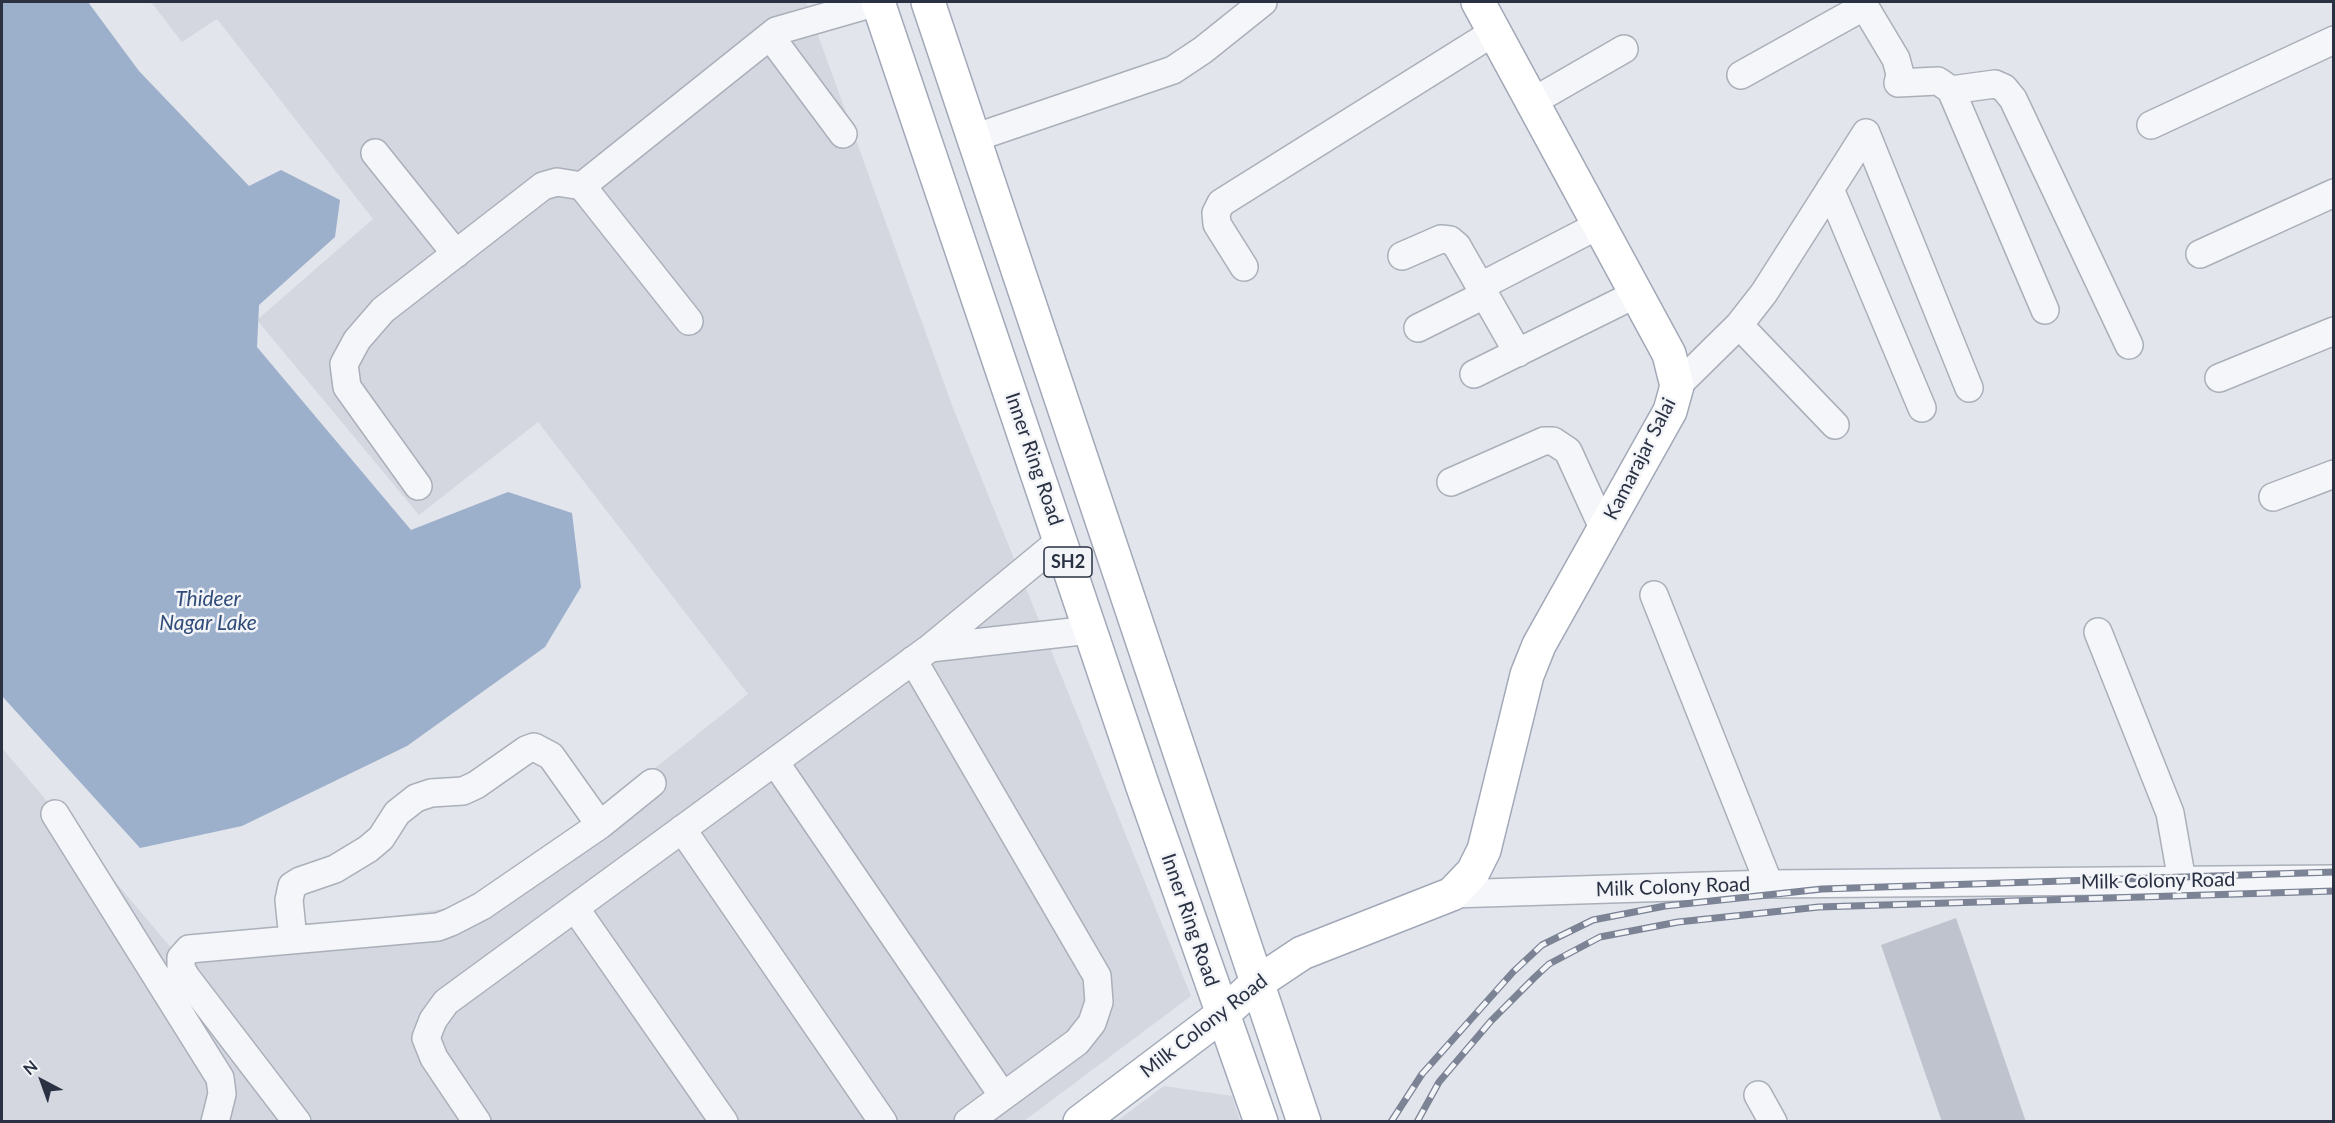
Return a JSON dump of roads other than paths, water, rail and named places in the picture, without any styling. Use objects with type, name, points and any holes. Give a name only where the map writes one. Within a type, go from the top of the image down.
[{"type":"main road","name":"Inner Ring Road","points":[[877,2],[1260,1122]]},
{"type":"main road","name":"SH2","points":[[928,2],[1304,1122]]},
{"type":"main road","name":"Kamarajar Salai","points":[[1452,894],[1473,872],[1484,850],[1527,675],[1535,655],[1670,411],[1677,386],[1669,354],[1478,2]]},
{"type":"main road","name":"Milk Colony Road","points":[[1080,1122],[1223,1014],[1257,982],[1302,953],[1452,894]]},
{"type":"street","points":[[582,186],[776,31],[877,2]]},
{"type":"street","points":[[974,138],[1173,70],[1203,51],[1263,2]]},
{"type":"street","points":[[1741,75],[1864,4],[1896,59],[1900,74],[1898,83],[1938,81],[1951,90],[2045,310]]},
{"type":"street","points":[[1244,267],[1217,224],[1216,213],[1221,203],[1494,32]]},
{"type":"street","points":[[770,36],[843,134]]},
{"type":"street","points":[[2151,125],[2334,40]]},
{"type":"street","points":[[1532,102],[1624,49]]},
{"type":"street","points":[[1951,90],[1995,84],[2004,88],[2013,99],[2129,345]]},
{"type":"street","points":[[1677,386],[1739,325],[1764,293],[1866,133],[1969,388]]},
{"type":"street","points":[[375,153],[456,254]]},
{"type":"street","points":[[418,486],[347,387],[344,364],[357,339],[383,310],[543,186],[558,182],[582,186],[689,321]]},
{"type":"street","points":[[1830,189],[1922,408]]},
{"type":"street","points":[[2200,254],[2334,194]]},
{"type":"street","points":[[1418,328],[1599,225]]},
{"type":"street","points":[[1402,256],[1441,239],[1450,240],[1463,253],[1518,352]]},
{"type":"street","points":[[1474,374],[1636,294]]},
{"type":"street","points":[[1739,325],[1835,425]]},
{"type":"street","points":[[2219,378],[2334,331]]},
{"type":"street","points":[[1451,482],[1544,441],[1553,441],[1568,451],[1604,530]]},
{"type":"street","points":[[2273,497],[2334,474]]},
{"type":"street","points":[[477,1122],[434,1059],[426,1038],[433,1020],[446,1002],[921,654],[1061,540]]},
{"type":"street","points":[[1654,595],[1769,884]]},
{"type":"street","points":[[921,654],[1090,630]]},
{"type":"street","points":[[2098,632],[2170,813],[2182,881]]},
{"type":"street","points":[[921,654],[1097,976],[1099,1002],[1092,1023],[1077,1042],[968,1122]]},
{"type":"street","points":[[292,939],[289,900],[292,886],[300,880],[335,869],[368,849],[381,838],[397,813],[416,798],[432,793],[463,791],[534,747],[551,756],[600,825]]},
{"type":"street","points":[[775,762],[1003,1096]]},
{"type":"street","points":[[297,1122],[181,968],[181,958],[189,949],[444,925],[483,906],[600,825],[652,783]]},
{"type":"street","points":[[55,814],[220,1078],[222,1094],[215,1122]]},
{"type":"street","points":[[682,829],[883,1122]]},
{"type":"street","name":"Milk Colony Road","points":[[1452,894],[1769,884],[2334,879]]},
{"type":"street","points":[[575,908],[724,1122]]},
{"type":"street","points":[[1758,1095],[1773,1122]]},
{"type":"water","name":"Thideer Nagar Lake","points":[[2,2],[88,2],[139,71],[249,186],[281,170],[340,200],[335,237],[259,305],[257,347],[411,530],[508,492],[572,513],[581,587],[545,647],[407,746],[242,826],[140,848],[2,696]]},
{"type":"railway","points":[[1391,1122],[1422,1074],[1513,972],[1542,945],[1593,920],[1665,906],[1822,889],[2334,872]]},
{"type":"railway","points":[[1417,1122],[1439,1082],[1491,1021],[1549,964],[1600,937],[1678,922],[1819,907],[2334,891]]}]
